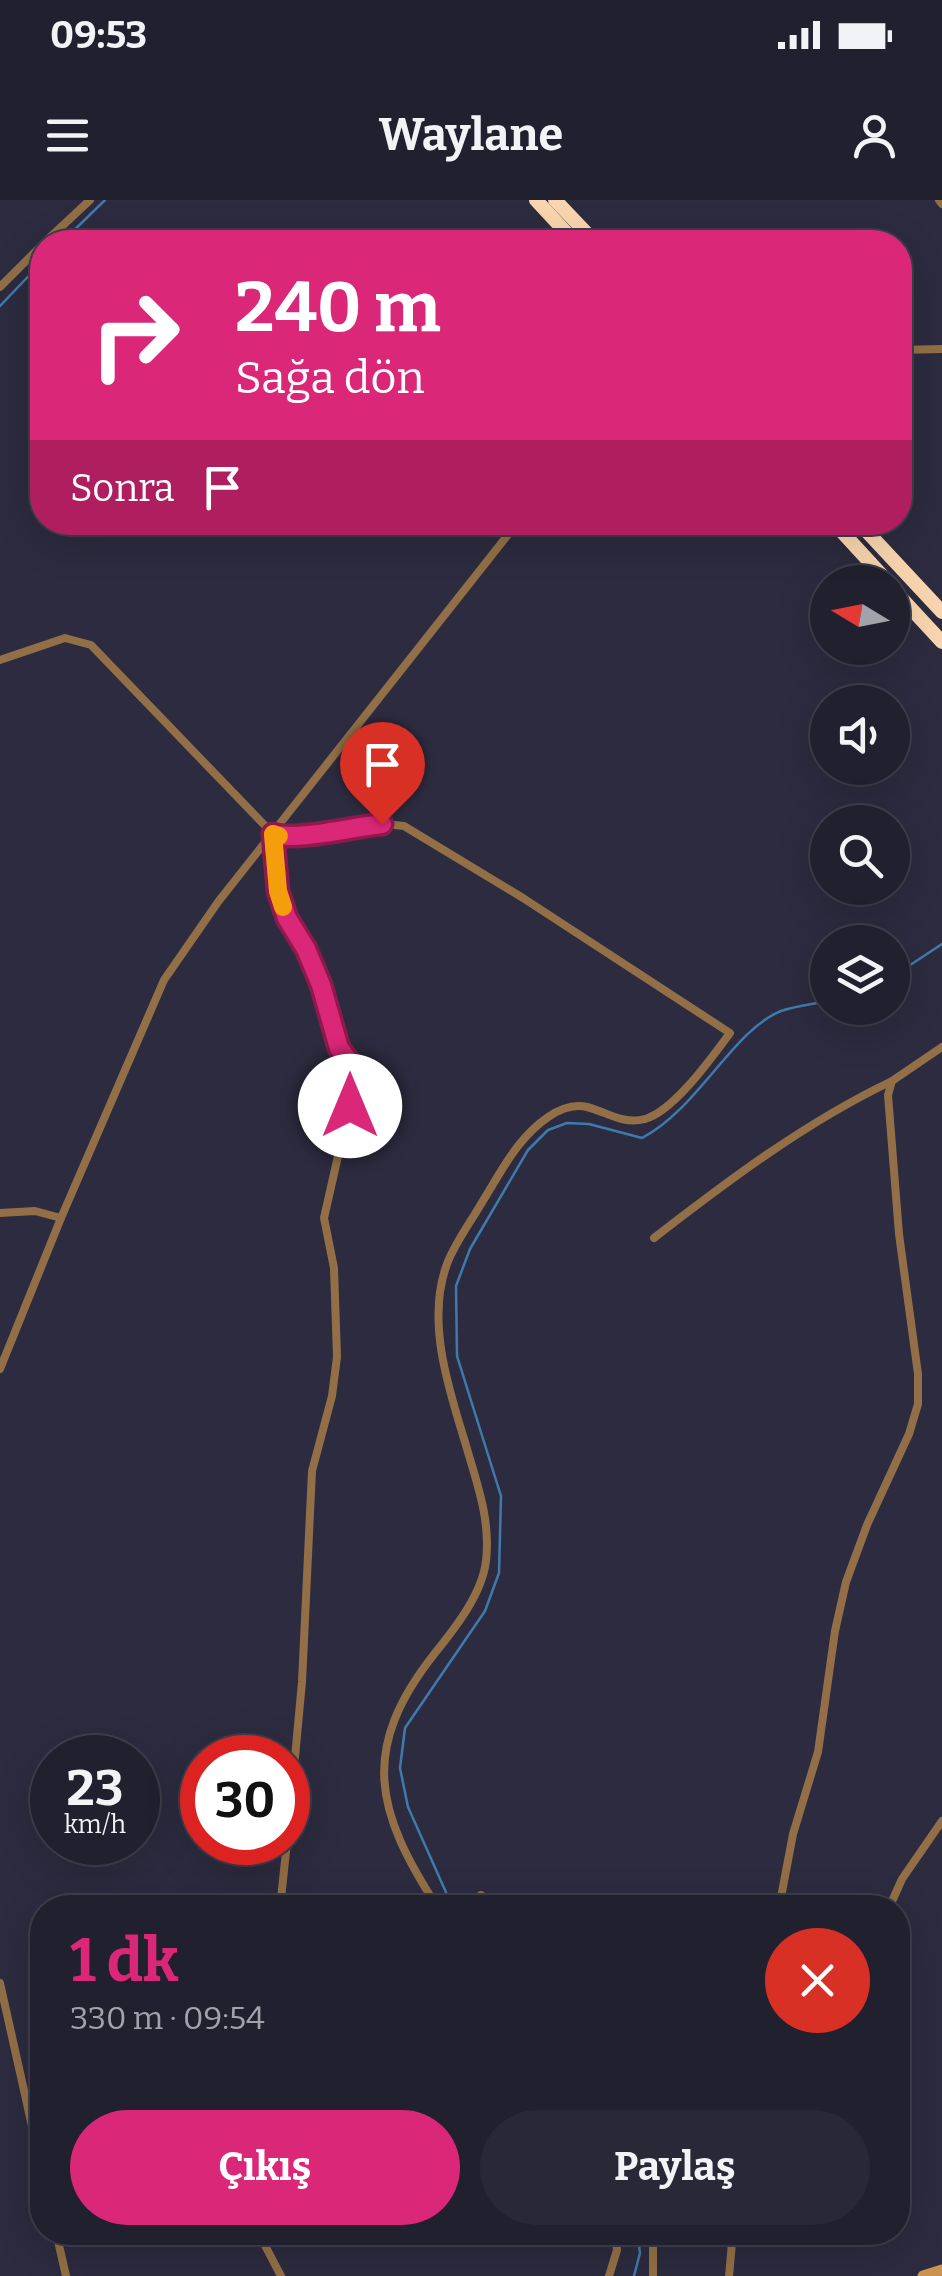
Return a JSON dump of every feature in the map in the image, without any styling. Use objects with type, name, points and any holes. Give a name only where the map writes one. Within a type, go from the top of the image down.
[{"type":"highway","points":[[536,200],[565,230]]},
{"type":"highway","points":[[554,200],[583,230]]},
{"type":"highway","points":[[844,535],[872,565]]},
{"type":"highway","points":[[870,535],[942,612]]},
{"type":"highway","points":[[910,607],[942,642]]},
{"type":"street","points":[[59,230],[90,200]]},
{"type":"street","points":[[0,287],[30,258]]},
{"type":"street","points":[[912,349],[942,348]]},
{"type":"street","points":[[0,1369],[164,980],[218,902],[508,535]]},
{"type":"street","points":[[0,660],[65,638],[91,645],[273,834],[290,839],[382,824],[404,826],[523,898],[730,1034],[665,1109],[650,1118],[633,1121],[610,1117],[585,1106],[568,1108],[532,1129],[515,1150],[448,1263],[438,1320],[442,1356],[481,1493],[487,1529],[486,1562],[480,1584],[461,1616],[403,1699],[390,1726],[384,1753],[384,1789],[396,1835],[431,1895]]},
{"type":"street","points":[[273,834],[278,891],[287,918],[321,985],[339,1048],[357,1072],[324,1218],[334,1268],[337,1357],[332,1396],[312,1471],[297,1735]]},
{"type":"street","points":[[654,1238],[802,1132],[892,1081],[942,1046]]},
{"type":"street","points":[[781,1895],[793,1834],[818,1752],[846,1582],[918,1404],[918,1374],[899,1234],[889,1116],[892,1081]]},
{"type":"street","points":[[0,1212],[34,1211],[61,1218]]},
{"type":"street","points":[[894,1895],[942,1821]]},
{"type":"street","points":[[281,1895],[284,1865]]},
{"type":"street","points":[[0,1983],[30,2117]]},
{"type":"street","points":[[60,2245],[66,2276]]},
{"type":"street","points":[[264,2245],[280,2276]]},
{"type":"street","points":[[609,2276],[616,2245]]},
{"type":"street","points":[[652,2276],[653,2245]]},
{"type":"street","points":[[729,2276],[731,2245]]},
{"type":"street","points":[[730,2251],[733,2245]]},
{"type":"street","points":[[923,2276],[942,2270]]},
{"type":"waterway","points":[[74,230],[105,200]]},
{"type":"waterway","points":[[0,306],[30,275]]},
{"type":"waterway","points":[[910,965],[942,944]]},
{"type":"waterway","points":[[447,1895],[408,1807],[400,1768],[405,1728],[485,1611],[499,1573],[501,1496],[457,1356],[456,1286],[470,1249],[528,1150],[548,1130],[567,1123],[589,1124],[642,1138],[681,1109],[764,1021],[786,1009],[810,1004]]},
{"type":"waterway","points":[[634,2276],[639,2245]]},
{"type":"slow traffic","points":[[279,836],[273,834],[283,907]]},
{"type":"route","points":[[350,1106],[357,1072],[339,1048],[321,985],[287,918],[278,891],[273,834],[290,839],[382,824]]}]
